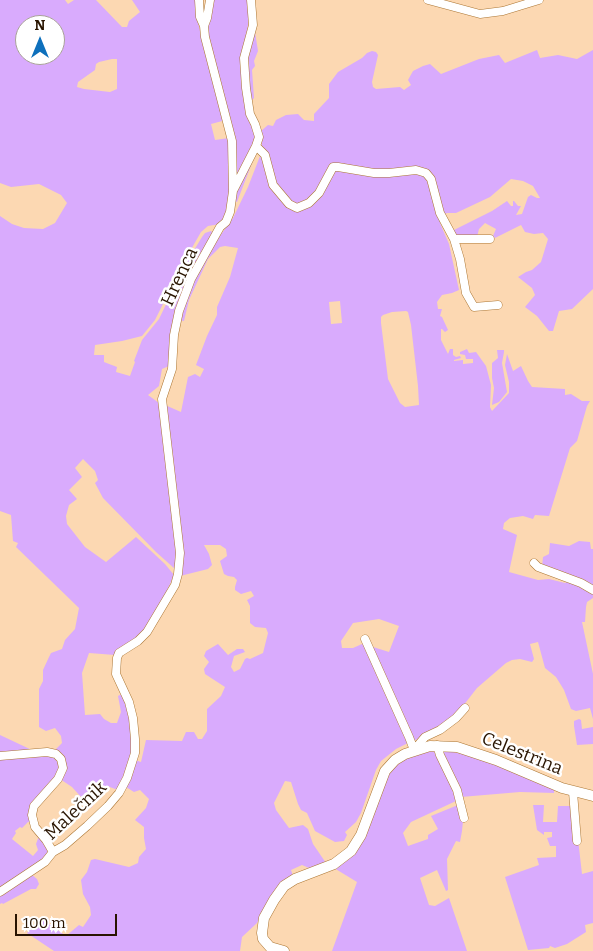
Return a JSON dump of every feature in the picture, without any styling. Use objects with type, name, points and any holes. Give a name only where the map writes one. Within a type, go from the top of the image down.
[{"type":"street","name":"Hrenca","points":[[178,574],[180,553],[162,399],[172,369],[174,335],[179,311],[192,279],[220,227],[226,222],[230,212],[233,191],[232,141],[205,37],[204,26],[200,17],[199,0]]},
{"type":"street","points":[[204,26],[208,18],[210,0]]},
{"type":"street","points":[[233,191],[259,137],[256,124],[250,114],[244,58],[253,25],[251,0]]},
{"type":"street","points":[[428,0],[480,14],[503,11],[539,0]]},
{"type":"street","points":[[256,146],[265,155],[273,185],[289,204],[297,208],[309,203],[319,194],[333,167],[338,166],[381,173],[416,170],[426,173],[431,179],[440,213],[454,239],[460,259],[466,293],[474,307],[498,305]]},
{"type":"street","points":[[454,239],[490,239]]},
{"type":"street","points":[[534,563],[538,567],[593,590]]},
{"type":"street","name":"Malečnik","points":[[0,892],[45,862],[53,852],[65,845],[108,806],[119,793],[127,778],[135,753],[134,725],[129,702],[116,674],[117,658],[120,653],[138,641],[147,632],[175,585],[178,574]]},
{"type":"street","points":[[365,639],[414,750]]},
{"type":"street","name":"Celestrina","points":[[414,750],[425,737],[440,730],[456,718],[465,708]]},
{"type":"street","points":[[437,745],[457,790],[464,818]]},
{"type":"street","name":"Celestrina","points":[[284,951],[270,946],[263,939],[264,918],[274,900],[284,886],[294,879],[334,864],[351,851],[361,835],[385,771],[395,760],[414,750],[437,745],[470,750],[573,792],[593,796]]},
{"type":"street","points":[[0,756],[47,752],[56,754],[61,759],[62,768],[58,779],[34,806],[32,815],[35,828],[46,840],[53,852]]},
{"type":"street","points":[[573,792],[577,841]]},
{"type":"shaded area","points":[[0,0],[65,0],[68,4],[74,0],[96,0],[122,27],[127,27],[129,21],[140,12],[132,0],[197,0],[198,22],[202,40],[226,120],[211,124],[215,140],[229,138],[232,183],[226,216],[220,224],[208,226],[201,232],[155,320],[142,336],[95,345],[94,355],[104,355],[104,362],[117,367],[116,372],[130,376],[142,340],[159,319],[185,265],[202,237],[205,233],[211,231],[213,233],[187,284],[169,366],[162,369],[159,386],[148,395],[159,403],[177,544],[177,567],[175,569],[156,552],[103,498],[95,483],[98,480],[95,471],[83,459],[75,468],[82,477],[69,490],[77,499],[69,505],[66,516],[67,524],[85,547],[106,562],[136,537],[174,575],[158,611],[142,635],[115,655],[89,653],[82,673],[85,715],[100,714],[111,723],[117,723],[121,712],[118,696],[122,694],[128,705],[131,717],[133,751],[131,761],[118,790],[107,786],[91,808],[72,787],[60,779],[65,760],[62,754],[55,750],[62,743],[61,736],[55,728],[46,731],[39,727],[39,689],[43,681],[43,670],[51,653],[62,649],[65,640],[75,629],[79,608],[16,547],[18,543],[13,541],[11,515],[0,511],[0,216],[12,224],[24,228],[43,229],[55,223],[67,203],[61,195],[39,184],[11,187],[0,183]],"holes":[[[117,59],[117,89],[110,92],[77,87],[78,82],[95,70],[96,64]]]},
{"type":"shaded area","points":[[212,0],[248,0],[249,19],[242,60],[257,143],[252,163],[237,202],[234,201],[234,139],[207,31]]},
{"type":"shaded area","points":[[255,32],[258,51],[254,61],[255,66],[252,70],[254,98],[250,102],[248,56]]},
{"type":"shaded area","points":[[537,50],[540,58],[558,55],[577,59],[593,50],[593,289],[572,309],[559,311],[553,331],[549,331],[537,316],[525,307],[535,295],[532,288],[518,277],[532,270],[541,262],[548,239],[543,233],[525,232],[521,225],[495,238],[493,236],[496,229],[485,223],[479,229],[477,237],[456,240],[448,233],[492,211],[507,201],[511,206],[513,206],[514,201],[518,206],[521,206],[516,215],[522,214],[528,197],[531,195],[540,198],[533,186],[523,181],[511,179],[490,197],[456,213],[447,213],[441,216],[442,222],[440,223],[449,244],[459,290],[442,295],[437,302],[438,309],[442,309],[440,316],[448,330],[445,332],[441,329],[441,340],[448,354],[450,349],[453,349],[453,355],[456,357],[460,356],[461,358],[454,361],[463,360],[463,364],[473,363],[473,359],[466,359],[465,355],[460,354],[460,352],[467,349],[469,353],[476,352],[486,366],[491,385],[490,407],[492,411],[509,393],[509,382],[505,365],[507,354],[513,371],[521,366],[532,387],[565,389],[565,395],[571,394],[582,401],[590,401],[577,441],[570,448],[549,516],[535,515],[533,519],[523,516],[510,518],[504,523],[503,529],[517,535],[509,572],[538,580],[549,579],[565,583],[570,580],[593,591],[593,598],[587,602],[585,622],[582,622],[593,674],[593,719],[590,708],[576,711],[571,709],[564,690],[556,677],[545,668],[538,642],[530,644],[534,659],[532,662],[520,659],[506,663],[477,688],[456,715],[414,741],[370,646],[389,652],[399,626],[379,619],[353,623],[341,641],[342,648],[353,648],[362,644],[365,646],[410,742],[396,749],[381,761],[361,813],[356,822],[345,832],[347,835],[344,841],[335,842],[315,831],[307,813],[301,810],[298,804],[291,782],[285,781],[274,803],[276,810],[289,828],[303,825],[308,829],[313,844],[326,863],[309,868],[302,865],[291,870],[293,876],[276,889],[257,923],[242,937],[240,951],[54,951],[27,933],[31,928],[35,929],[44,920],[66,936],[79,925],[83,927],[91,915],[90,907],[83,894],[81,880],[87,872],[91,860],[95,859],[129,867],[138,863],[139,857],[146,849],[144,827],[135,820],[146,808],[149,799],[140,790],[134,792],[126,787],[135,760],[141,762],[146,740],[182,741],[186,732],[194,732],[198,739],[202,739],[207,731],[207,709],[221,696],[225,687],[205,674],[204,669],[209,662],[204,656],[206,651],[218,644],[228,655],[237,649],[243,649],[245,652],[234,656],[231,667],[234,672],[240,669],[245,659],[250,659],[263,653],[268,633],[266,628],[255,627],[250,623],[250,606],[247,600],[254,596],[251,591],[241,594],[235,590],[237,580],[224,574],[220,561],[227,556],[226,549],[220,545],[204,545],[212,565],[208,569],[180,576],[165,405],[181,412],[188,377],[195,374],[200,377],[204,369],[196,365],[217,315],[217,307],[230,277],[238,248],[220,247],[208,259],[189,300],[184,321],[179,320],[196,275],[211,248],[233,218],[248,187],[262,151],[261,131],[268,125],[273,126],[276,120],[286,115],[298,114],[304,120],[314,121],[314,114],[329,98],[329,84],[338,72],[372,51],[378,55],[372,82],[373,87],[376,89],[400,87],[404,90],[411,85],[408,80],[413,71],[430,64],[441,74],[479,59],[499,55],[505,63]],"holes":[[[340,301],[342,323],[331,324],[329,302]],[[392,312],[408,312],[411,325],[419,405],[405,407],[400,403],[388,379],[381,317]]]},
{"type":"shaded area","points":[[497,350],[504,350],[502,363],[507,392],[499,402],[492,405],[494,388],[492,363],[498,358]]},
{"type":"shaded area","points":[[579,541],[590,542],[591,549],[593,549],[593,588],[542,567],[543,557],[549,554],[550,543],[569,546]]},
{"type":"shaded area","points":[[581,720],[582,729],[593,727],[593,744],[577,745],[574,721]]},
{"type":"shaded area","points":[[0,735],[34,751],[0,754]]},
{"type":"shaded area","points":[[433,750],[453,783],[456,801],[411,822],[403,833],[408,846],[428,839],[428,835],[438,829],[431,816],[458,805],[463,821],[462,831],[460,842],[456,841],[447,859],[448,890],[446,891],[437,870],[420,878],[429,905],[435,906],[449,898],[467,951],[332,951],[357,882],[334,868],[348,860],[390,771],[403,759]]},
{"type":"shaded area","points":[[443,750],[478,757],[554,789],[554,793],[520,792],[461,797],[441,752]]},
{"type":"shaded area","points":[[52,754],[60,762],[60,769],[44,792],[31,822],[15,831],[16,833],[12,839],[33,856],[38,850],[36,844],[39,836],[48,847],[47,856],[43,861],[0,889],[0,758]]},
{"type":"shaded area","points":[[533,805],[544,805],[543,822],[557,822],[558,806],[572,806],[582,874],[593,871],[593,923],[585,925],[586,932],[567,944],[555,948],[550,946],[549,948],[528,950],[505,877],[539,865],[537,858],[556,857],[556,846],[550,846],[547,838],[552,837],[552,832],[544,832],[544,835],[537,830]]},
{"type":"shaded area","points":[[31,874],[37,879],[39,884],[36,889],[31,889],[0,904],[0,895]]}]
